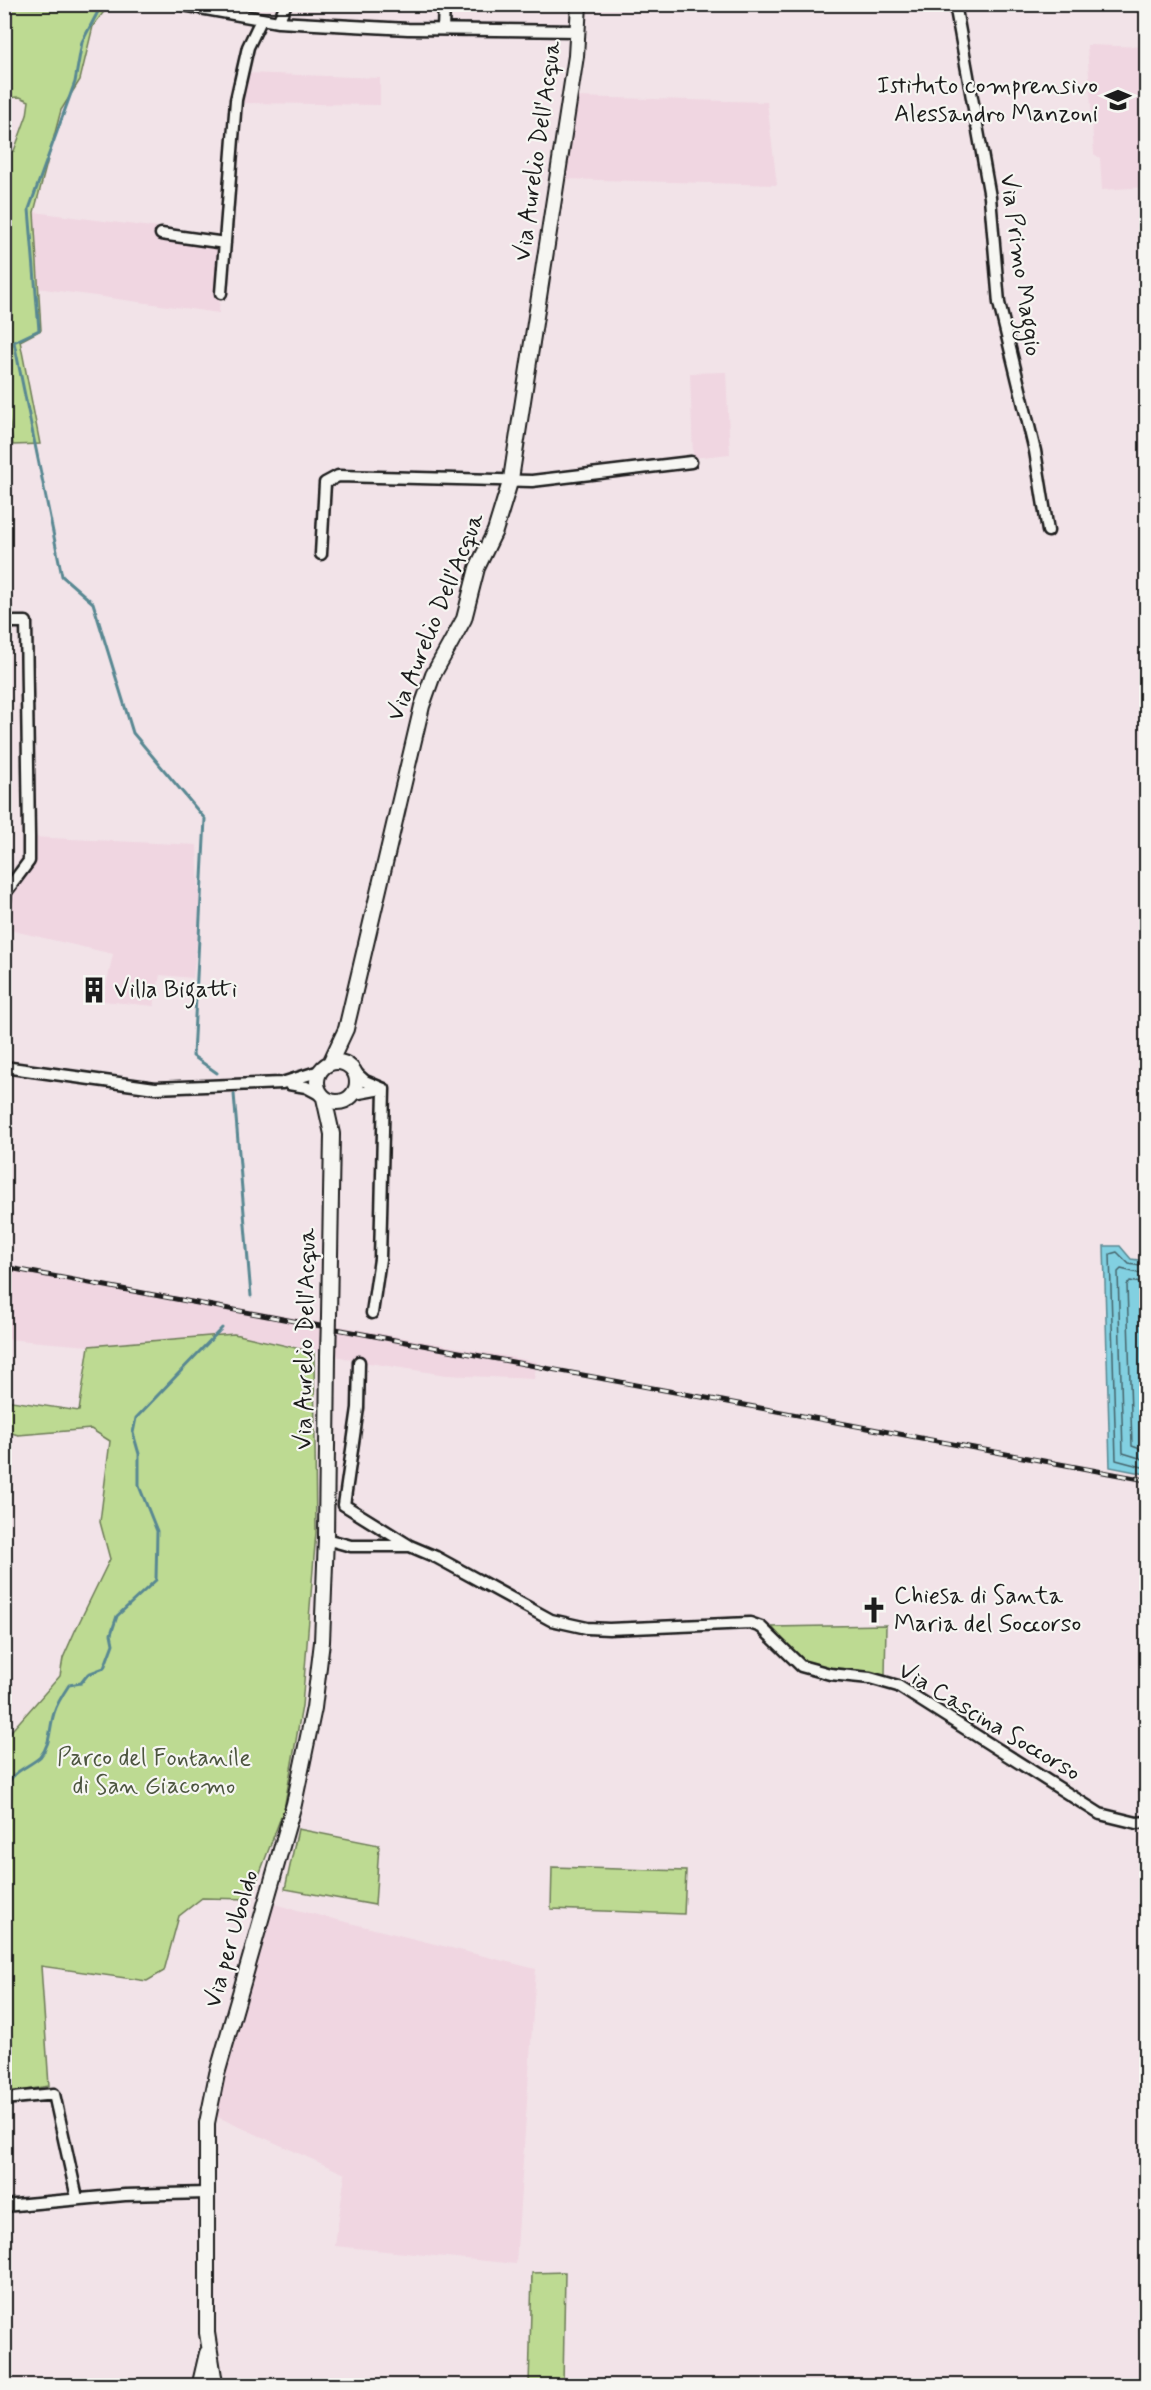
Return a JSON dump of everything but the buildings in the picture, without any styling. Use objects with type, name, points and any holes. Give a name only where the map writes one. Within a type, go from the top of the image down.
[{"type":"street","points":[[178,4],[278,22],[578,32]]},
{"type":"street","points":[[278,22],[286,4]]},
{"type":"street","points":[[443,29],[444,4]]},
{"type":"street","name":"Via Aurelio Dell'Acqua","points":[[352,1068],[345,1046],[346,1029],[419,715],[433,675],[464,619],[477,568],[498,522],[511,479],[578,32],[579,4]]},
{"type":"street","name":"Via Primo Maggio","points":[[955,4],[990,197],[999,303],[1035,451],[1048,531]]},
{"type":"street","points":[[221,293],[236,100],[248,47],[261,20]]},
{"type":"street","points":[[161,234],[225,243]]},
{"type":"street","points":[[321,554],[324,488],[330,478],[338,476],[555,480],[691,462]]},
{"type":"street","points":[[4,622],[26,622],[29,837],[28,861],[6,892],[4,906]]},
{"type":"street","name":"Via Aurelio Dell'Acqua","points":[[325,1067],[346,1029]]},
{"type":"street","points":[[282,1083],[325,1067],[344,1063],[365,1081],[384,1089]]},
{"type":"street","points":[[4,1067],[136,1087],[282,1083],[306,1087],[334,1103],[352,1096],[384,1089]]},
{"type":"street","points":[[322,1096],[317,1083],[325,1067]]},
{"type":"street","points":[[352,1068],[358,1083],[352,1096]]},
{"type":"street","points":[[372,1313],[380,1259],[384,1089]]},
{"type":"street","name":"Via Aurelio Dell'Acqua","points":[[322,1096],[332,1134],[326,1544]]},
{"type":"street","name":"Via Aurelio Dell'Acqua","points":[[332,1134],[352,1096]]},
{"type":"street","name":"Via Cascina Soccorso","points":[[359,1362],[358,1408],[344,1505],[410,1546],[551,1620],[587,1628],[609,1629],[757,1624],[801,1666],[830,1674],[870,1678],[898,1686],[1101,1814],[1137,1823],[1146,1822]]},
{"type":"street","name":"Via Cascina Soccorso","points":[[326,1544],[340,1550],[351,1546],[410,1546]]},
{"type":"street","name":"Via per Uboldo","points":[[216,2384],[208,2348],[207,2123],[217,2073],[290,1820],[309,1740],[322,1642],[326,1544]]},
{"type":"street","points":[[4,2100],[54,2094],[77,2198]]},
{"type":"street","points":[[4,2206],[77,2198],[207,2193]]},
{"type":"street","name":"Via per Uboldo","points":[[199,2384],[208,2348]]},
{"type":"street","points":[[199,2384],[209,2380],[216,2384]]},
{"type":"shaded area","name":"Istituto comprensivo Alessandro Manzoni","points":[[1087,45],[1146,47],[1146,187],[1102,190],[1100,158],[1094,154]]},
{"type":"shaded area","points":[[245,73],[380,78],[380,105],[241,103]]},
{"type":"shaded area","points":[[575,97],[767,102],[777,185],[563,179]]},
{"type":"shaded area","points":[[34,212],[222,236],[219,313],[37,288]]},
{"type":"shaded area","points":[[726,372],[730,454],[693,458],[690,373]]},
{"type":"shaded area","points":[[23,834],[29,837],[197,845],[200,914],[193,978],[160,975],[154,1006],[103,1001],[113,954],[5,929],[5,891],[23,860]]},
{"type":"shaded area","points":[[4,1265],[537,1362],[534,1379],[446,1375],[363,1362],[234,1334],[89,1346],[5,1339]]},
{"type":"shaded area","points":[[273,1904],[536,1969],[516,2264],[335,2246],[345,2174],[213,2115]]},
{"type":"green space","points":[[73,5],[109,5],[93,26],[80,80],[61,110],[34,212],[41,330],[20,341],[40,444],[13,445],[4,389],[4,151],[14,151],[27,115],[29,101],[20,97],[5,98],[5,7],[59,9]]},
{"type":"green space","name":"Parco del Fontanile di San Giacomo","points":[[234,1334],[314,1352],[316,1532],[302,1706],[284,1809],[250,1899],[202,1898],[179,1916],[164,1971],[147,1981],[41,1966],[49,2086],[9,2093],[4,2066],[5,1738],[60,1676],[63,1658],[110,1559],[100,1522],[110,1441],[91,1429],[18,1435],[5,1431],[5,1400],[79,1411],[89,1346]]},
{"type":"green space","points":[[886,1625],[885,1676],[841,1674],[819,1669],[800,1658],[772,1627]]},
{"type":"green space","points":[[298,1829],[379,1845],[375,1905],[285,1889]]},
{"type":"green space","points":[[552,1867],[686,1871],[684,1914],[551,1909]]},
{"type":"green space","points":[[565,2272],[563,2385],[529,2385],[532,2273]]},
{"type":"water","points":[[1104,1246],[1120,1246],[1131,1259],[1146,1261],[1146,1474],[1110,1467]]},
{"type":"waterway","points":[[102,4],[82,42],[75,82],[29,209],[39,330],[14,342],[62,576],[93,603],[133,733],[205,819],[193,1056],[217,1073]]},
{"type":"waterway","points":[[234,1094],[251,1296]]},
{"type":"waterway","points":[[4,1841],[8,1828],[5,1794],[9,1781],[44,1752],[55,1709],[67,1688],[69,1685],[81,1683],[88,1674],[104,1668],[113,1644],[111,1634],[117,1616],[156,1580],[157,1531],[139,1486],[139,1454],[133,1433],[136,1418],[222,1328]]},
{"type":"railway","points":[[4,1267],[1146,1480]]},
{"type":"place","name":"Istituto comprensivo Alessandro Manzoni","points":[[1118,100]]},
{"type":"place","name":"Villa Bigatti","points":[[94,990]]},
{"type":"place","name":"Chiesa di Santa Maria del Soccorso","points":[[874,1610]]}]
